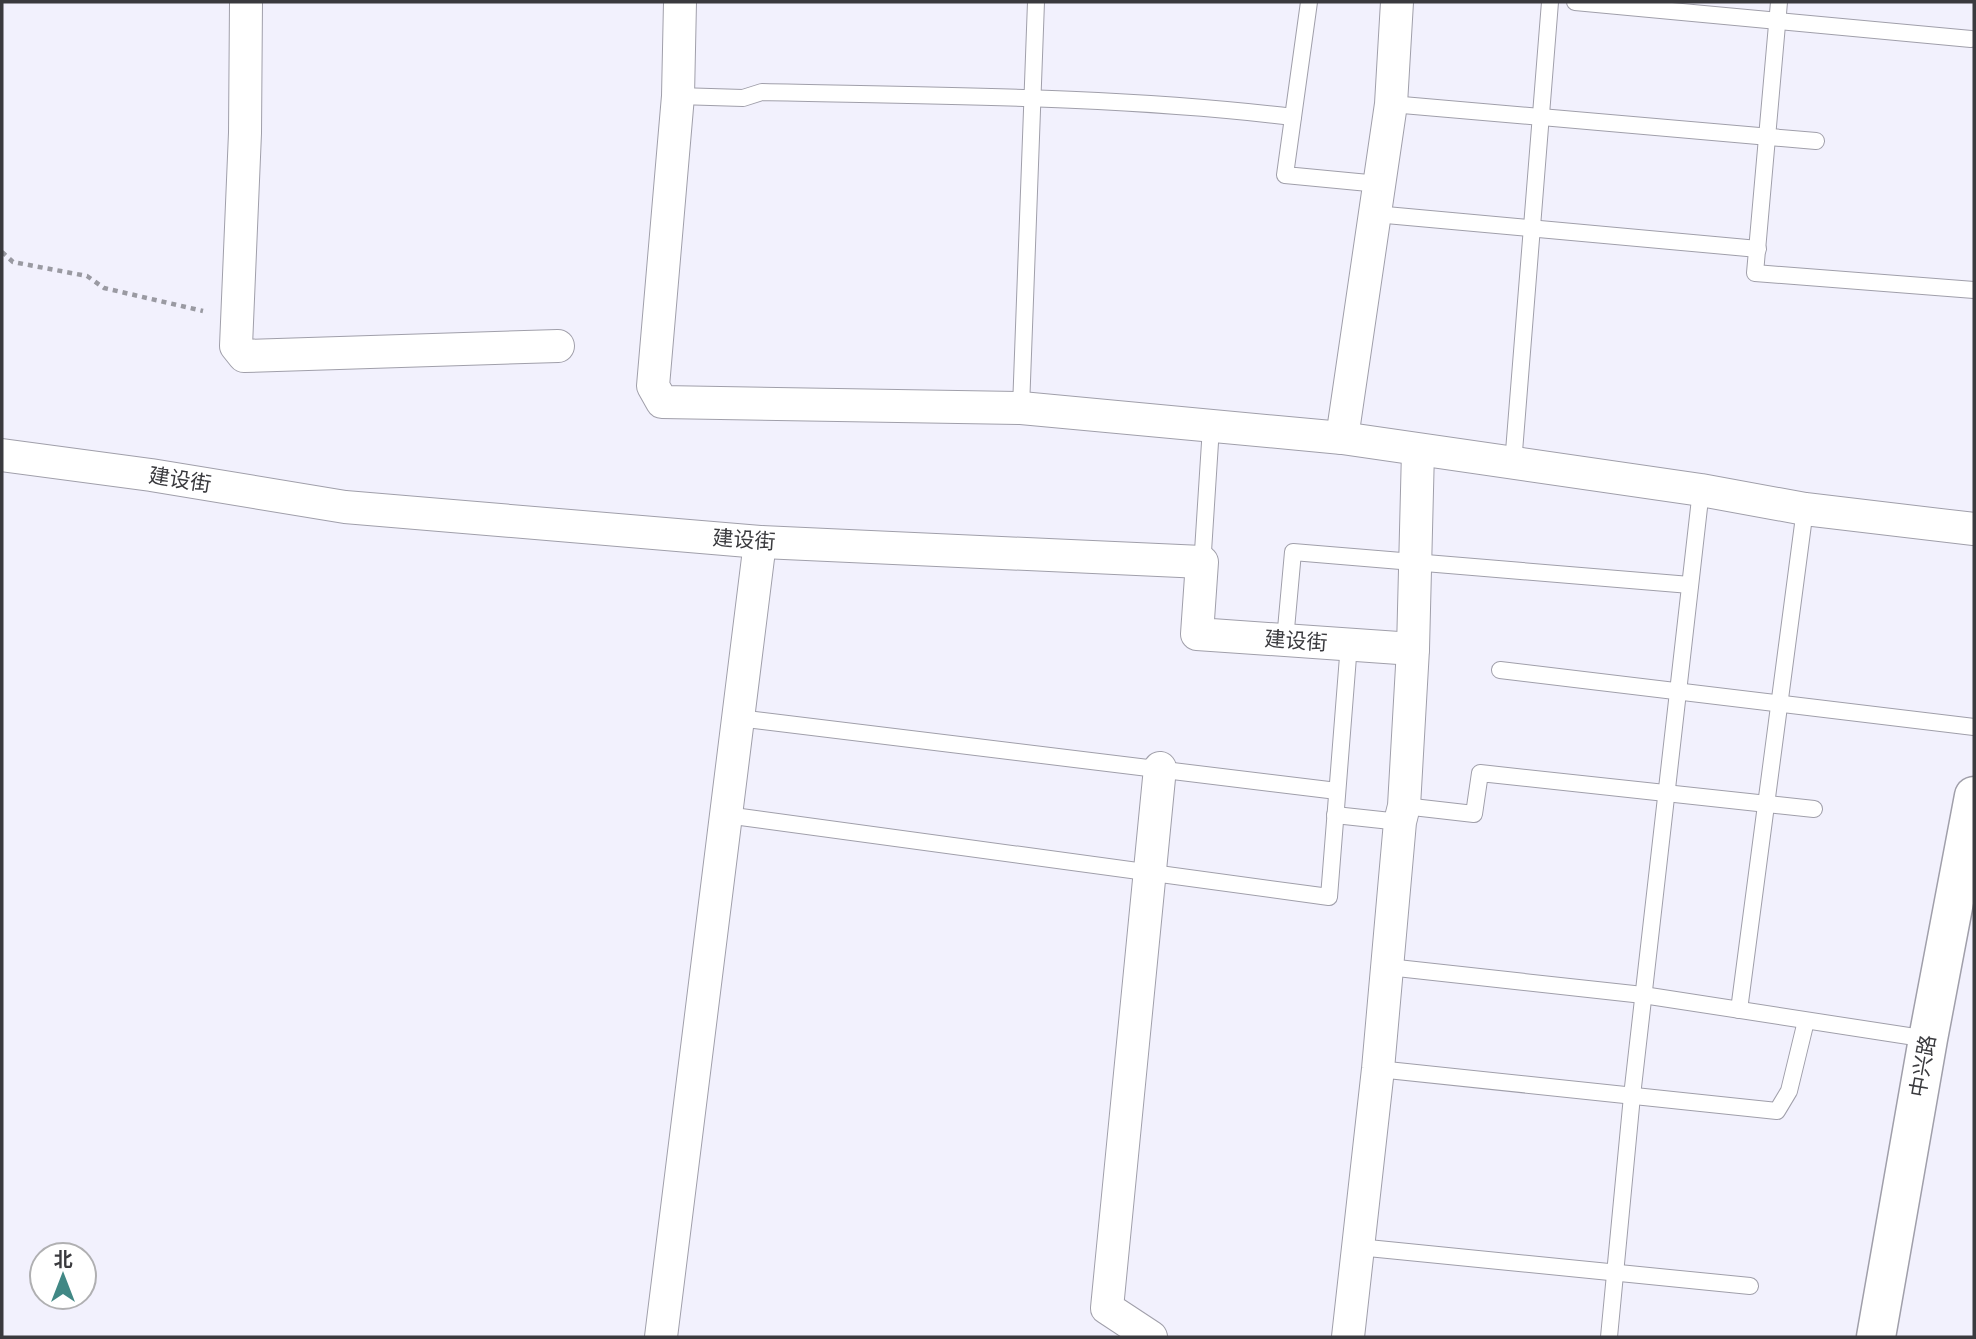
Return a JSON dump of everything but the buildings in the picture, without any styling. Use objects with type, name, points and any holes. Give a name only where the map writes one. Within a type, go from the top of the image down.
[{"type":"main road","name":"中兴路","points":[[1876,1337],[1974,796]]},
{"type":"street","points":[[246,2],[245,133],[236,346],[244,356],[558,346]]},
{"type":"street","points":[[680,2],[678,96],[653,386],[662,402],[1020,408],[1342,438],[1701,490],[1805,509],[1974,529]]},
{"type":"street","points":[[1342,438],[1391,104],[1397,2]]},
{"type":"street","points":[[1349,1337],[1402,814],[1413,649],[1418,451]]},
{"type":"street","name":"建设街","points":[[2,455],[151,475],[345,507],[760,542],[1202,562]]},
{"type":"street","points":[[661,1337],[760,542]]},
{"type":"street","name":"建设街","points":[[1197,634],[1413,649]]},
{"type":"street","points":[[1151,1337],[1107,1308],[1160,768]]},
{"type":"lane","points":[[1020,408],[1036,2]]},
{"type":"lane","points":[[1309,2],[1285,175],[1377,199],[1531,228],[1758,249]]},
{"type":"lane","points":[[1513,464],[1549,2]]},
{"type":"lane","points":[[1575,2],[1971,39]]},
{"type":"lane","points":[[1779,2],[1755,273],[1974,290]]},
{"type":"lane","points":[[678,96],[743,98],[762,92],[1032,98],[1221,108],[1293,117]]},
{"type":"lane","points":[[1391,104],[1816,141]]},
{"type":"lane","points":[[1197,634],[1211,427]]},
{"type":"lane","points":[[1609,1337],[1632,1096],[1701,490]]},
{"type":"lane","points":[[1739,1010],[1805,509]]},
{"type":"lane","points":[[1285,640],[1293,552],[1690,585]]},
{"type":"lane","points":[[726,815],[1329,897],[1349,644]]},
{"type":"lane","points":[[1500,670],[1974,727]]},
{"type":"lane","points":[[738,718],[1337,791]]},
{"type":"lane","points":[[1335,815],[1475,814],[1480,773],[1814,809]]},
{"type":"lane","points":[[1388,967],[1643,995],[1928,1039]]},
{"type":"lane","points":[[1378,1069],[1777,1111],[1789,1091],[1806,1021]]},
{"type":"lane","points":[[1358,1247],[1750,1286]]},
{"type":"path","points":[[2,252],[13,262],[87,276],[104,288],[237,318]]}]
